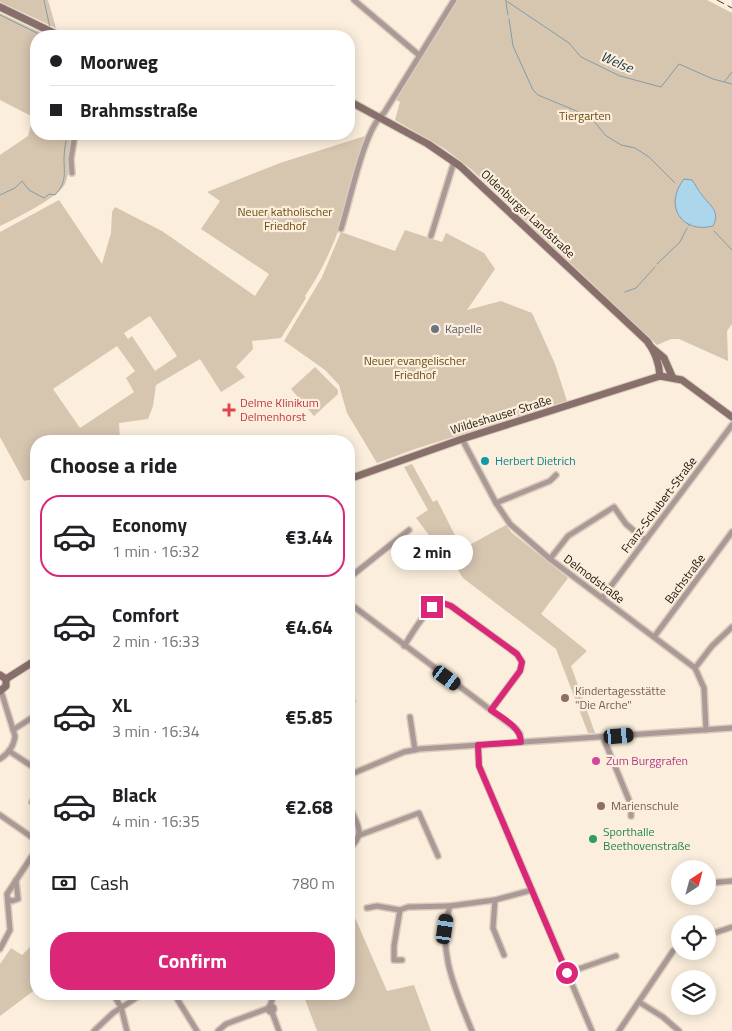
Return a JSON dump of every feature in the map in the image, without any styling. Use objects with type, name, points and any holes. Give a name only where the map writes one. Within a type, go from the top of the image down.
[{"type":"main road","points":[[0,7],[48,30]]},
{"type":"main road","name":"Oldenburger Landstraße","points":[[355,104],[379,116],[454,162],[652,348],[659,366],[660,376]]},
{"type":"main road","points":[[652,348],[664,358],[672,376],[690,385],[732,417]]},
{"type":"main road","name":"Wildeshauser Straße","points":[[355,477],[462,439],[660,376],[672,376]]},
{"type":"main road","points":[[1,691],[6,686],[3,677],[30,663]]},
{"type":"street","points":[[354,0],[419,56]]},
{"type":"street","points":[[341,229],[364,147],[379,116],[384,113],[454,0]]},
{"type":"street","points":[[72,172],[71,159],[74,140]]},
{"type":"street","points":[[431,236],[454,162]]},
{"type":"street","name":"Franz-Schubert-Straße","points":[[602,598],[732,424]]},
{"type":"street","name":"Delmodstraße","points":[[462,439],[496,503],[510,524],[550,558],[695,668]]},
{"type":"street","points":[[496,503],[550,481],[556,475]]},
{"type":"street","points":[[550,558],[577,529],[614,507],[626,524],[645,540]]},
{"type":"street","points":[[355,573],[409,530]]},
{"type":"street","name":"Bachstraße","points":[[654,637],[732,532]]},
{"type":"street","points":[[726,540],[732,545]]},
{"type":"street","points":[[404,646],[432,607],[437,604],[447,604],[517,654],[522,662],[520,671],[491,710]]},
{"type":"street","points":[[355,609],[516,730],[520,734],[521,742]]},
{"type":"street","points":[[706,730],[704,688],[695,668],[712,646],[732,628]]},
{"type":"street","points":[[0,759],[9,751],[14,743],[13,730],[1,691]]},
{"type":"street","points":[[410,717],[414,750]]},
{"type":"street","points":[[13,730],[30,719]]},
{"type":"street","points":[[355,773],[414,750],[732,728]]},
{"type":"street","points":[[603,737],[631,805],[630,816]]},
{"type":"street","points":[[478,745],[479,766],[592,1031]]},
{"type":"street","points":[[9,751],[30,765]]},
{"type":"street","points":[[360,834],[419,813],[438,856]]},
{"type":"street","points":[[0,815],[30,836]]},
{"type":"street","points":[[355,821],[360,834],[359,840],[355,844]]},
{"type":"street","points":[[0,949],[10,930],[7,894],[30,859]]},
{"type":"street","points":[[8,899],[12,901],[18,899],[16,880]]},
{"type":"street","points":[[716,882],[732,881]]},
{"type":"street","points":[[368,908],[377,906],[400,910],[408,907],[450,906],[495,900],[532,890]]},
{"type":"street","points":[[495,900],[493,928],[504,955]]},
{"type":"street","points":[[450,906],[445,929],[446,953],[452,978],[472,1031]]},
{"type":"street","points":[[400,910],[394,946],[394,960],[402,960]]},
{"type":"street","points":[[716,932],[732,927]]},
{"type":"street","points":[[619,1031],[671,954]]},
{"type":"street","points":[[567,973],[616,956]]},
{"type":"street","points":[[117,1000],[122,1007],[126,1031]]},
{"type":"street","points":[[94,1031],[133,1000]]},
{"type":"street","points":[[178,1000],[197,1031]]},
{"type":"street","points":[[272,1000],[270,1009],[279,1031]]},
{"type":"street","points":[[639,1002],[663,1017],[679,1031]]},
{"type":"street","points":[[218,1031],[226,1024],[270,1009]]},
{"type":"green space","points":[[0,0],[48,0],[56,28],[0,2]]},
{"type":"green space","name":"Tiergarten","points":[[458,0],[707,0],[732,13],[732,324],[727,331],[728,361],[679,339],[671,339],[657,345],[471,169],[445,149],[395,120],[400,102],[395,99]],"holes":[[[692,180],[694,187],[700,191],[713,226],[701,227]]]},
{"type":"green space","points":[[0,13],[35,30],[30,30],[30,115],[0,100]]},
{"type":"green space","points":[[30,128],[30,140],[72,140],[65,184],[54,195],[36,207],[0,226],[0,155],[28,136]]},
{"type":"green space","name":"Neuer katholischer Friedhof","points":[[368,135],[343,218],[317,278],[281,338],[252,341],[253,349],[236,367],[245,377],[221,392],[200,359],[156,385],[153,406],[148,419],[119,423],[120,435],[30,435],[30,480],[24,481],[0,437],[0,232],[59,200],[102,264],[111,233],[112,212],[115,207],[162,231],[255,296],[269,274],[201,229],[220,201],[207,192],[280,163]],"holes":[[[150,316],[177,356],[155,371],[132,336],[128,339],[124,333]],[[117,346],[135,371],[126,378],[134,392],[80,428],[53,389]]]},
{"type":"green space","name":"Neuer evangelischer Friedhof","points":[[405,230],[442,242],[446,233],[484,253],[495,269],[467,310],[501,301],[532,313],[555,364],[567,401],[415,449],[377,463],[347,413],[339,385],[325,370],[284,341],[322,277],[341,232],[395,251]]},
{"type":"green space","points":[[315,367],[338,390],[338,394],[314,416],[291,389]]},
{"type":"green space","points":[[412,464],[433,502],[437,500],[462,549],[506,525],[511,532],[568,578],[541,614],[587,651],[571,666],[595,733],[588,733],[556,649],[463,578],[446,552],[441,551],[416,518],[428,510],[404,467]]},
{"type":"green space","points":[[355,918],[387,991],[414,985],[431,1031],[317,1031],[305,1000],[355,1000]]},
{"type":"green space","points":[[30,947],[30,994],[0,1016],[0,964],[11,948],[22,955]]},
{"type":"water","points":[[684,179],[692,180],[715,212],[716,216],[713,226],[692,226],[679,216],[675,199]]},
{"type":"waterway","points":[[44,0],[50,28]]},
{"type":"waterway","name":"Welse","points":[[505,0],[569,43],[581,57],[620,76],[661,87],[679,64],[713,79],[732,84]]},
{"type":"waterway","name":"Welse","points":[[506,2],[508,15]]},
{"type":"waterway","points":[[0,15],[31,30]]},
{"type":"waterway","name":"Welse","points":[[509,19],[513,46],[533,90],[538,95],[591,117],[605,135],[621,145],[635,148],[649,157],[675,183]]},
{"type":"waterway","name":"Welse","points":[[725,81],[732,72]]},
{"type":"waterway","points":[[0,195],[15,188],[22,181],[29,190],[44,198],[49,194],[55,195],[64,178],[66,140]]},
{"type":"waterway","points":[[657,264],[680,242],[687,228]]},
{"type":"waterway","name":"Welse","points":[[714,231],[732,250]]},
{"type":"waterway","points":[[625,292],[636,288],[655,267]]},
{"type":"railway","points":[[717,0],[732,8]]},
{"type":"place","name":"Kapelle","points":[[435,329]]},
{"type":"place","name":"Delme Klinikum Delmenhorst","points":[[229,410]]},
{"type":"place","name":"Herbert Dietrich","points":[[485,461]]},
{"type":"place","name":"Kindertagesstätte \"Die Arche\"","points":[[565,698]]},
{"type":"place","name":"Zum Burggrafen","points":[[596,761]]},
{"type":"place","name":"Marienschule","points":[[601,806]]},
{"type":"place","name":"Sporthalle Beethovenstraße","points":[[593,839]]},
{"type":"route","points":[[432,607],[443,603],[451,606],[517,654],[522,662],[522,668],[491,710],[520,734],[521,742],[478,745],[479,766],[567,973]]}]
